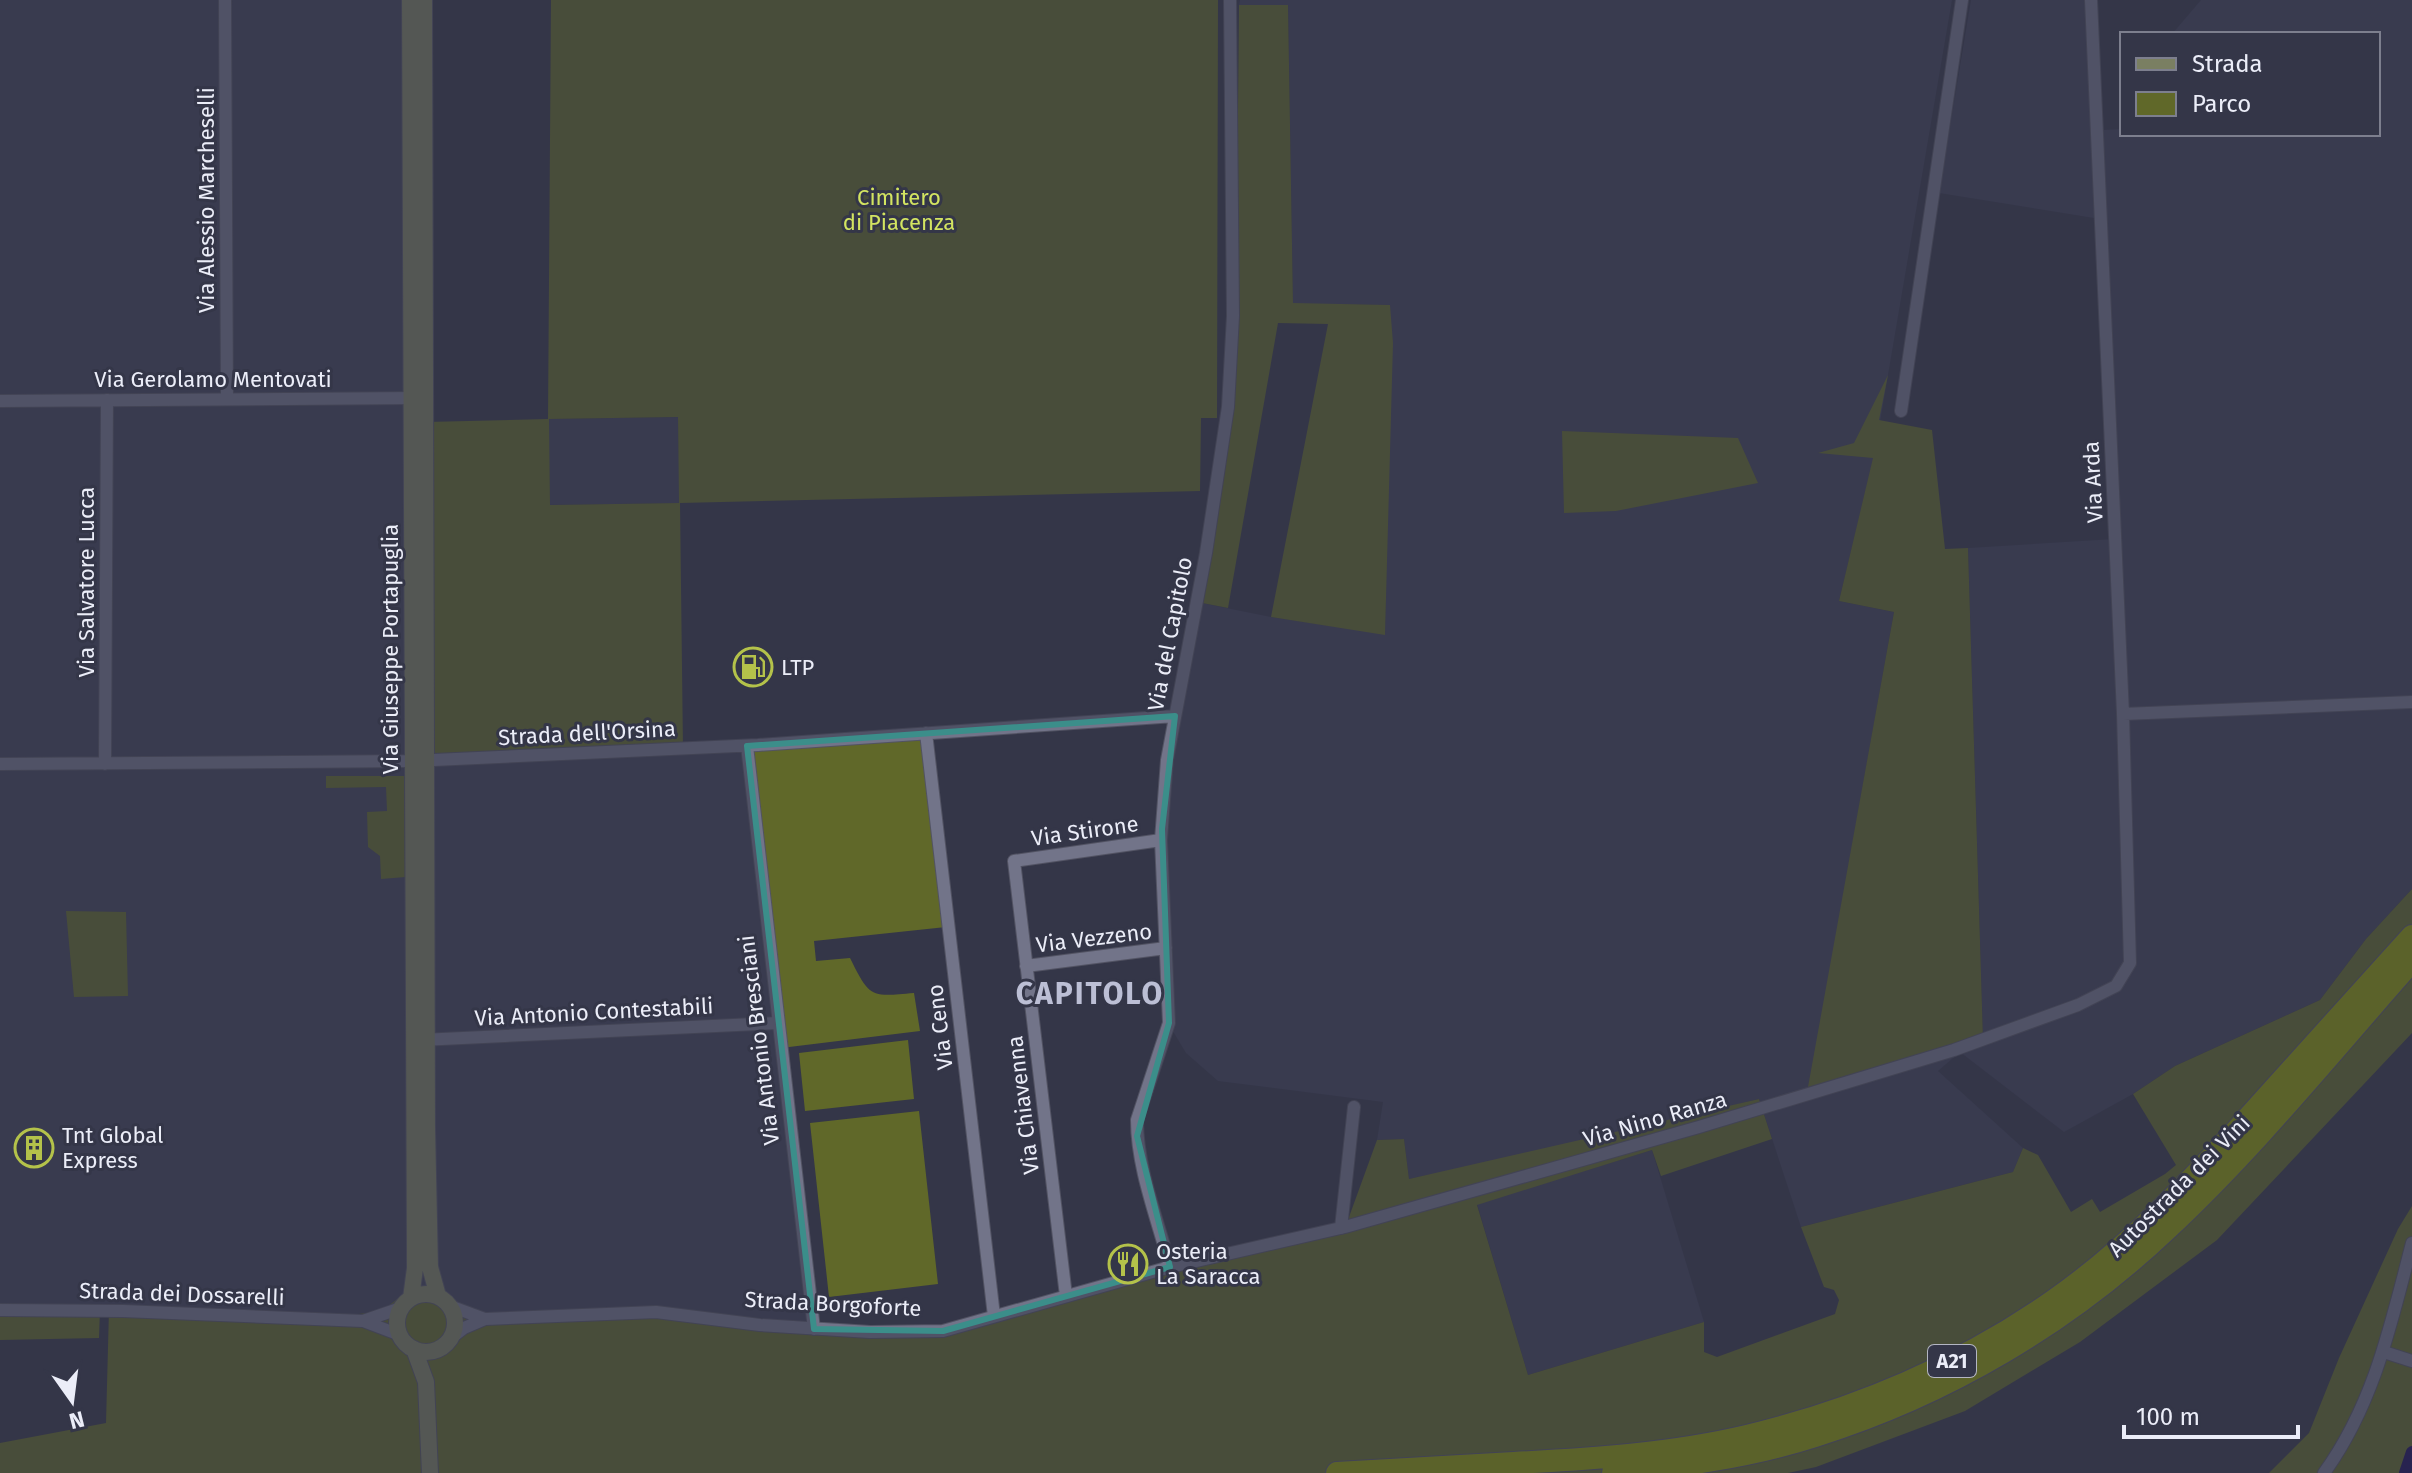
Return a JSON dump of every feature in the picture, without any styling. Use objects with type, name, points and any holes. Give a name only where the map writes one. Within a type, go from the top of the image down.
[{"type":"highway","name":"Autostrada dei Vini","points":[[1337,1473],[1548,1461],[1685,1447],[1745,1436],[1809,1419],[1928,1373],[1982,1346],[2053,1301],[2154,1217],[2221,1148],[2412,936]]},
{"type":"highway","name":"Autostrada dei Vini","points":[[1613,1473],[1688,1465],[1814,1436],[1939,1386],[2064,1315],[2166,1230],[2207,1189],[2412,961]]},
{"type":"main road","name":"Via Giuseppe Portapuglia","points":[[406,1303],[415,1268],[421,1040],[418,398],[410,0]]},
{"type":"main road","name":"Via Giuseppe Portapuglia","points":[[418,398],[424,0]]},
{"type":"main road","name":"Via Giuseppe Portapuglia","points":[[421,1040],[430,1267],[444,1301]]},
{"type":"main road","points":[[414,1349],[426,1352],[438,1349],[451,1338],[455,1321],[444,1301],[424,1294],[406,1303],[397,1322],[400,1335],[414,1349],[426,1382],[430,1473]]},
{"type":"main road","points":[[426,1382],[438,1349]]},
{"type":"street","name":"Via Alessio Marcheselli","points":[[225,0],[227,399]]},
{"type":"street","name":"Via del Capitolo","points":[[1170,1267],[1137,1136],[1137,1120],[1169,1023],[1161,840],[1167,760],[1206,553],[1228,407],[1233,316],[1230,0]]},
{"type":"street","points":[[1901,411],[1962,0]]},
{"type":"street","name":"Via Arda","points":[[2091,0],[2123,714],[2130,963]]},
{"type":"street","name":"Via Gerolamo Mentovati","points":[[0,401],[418,398]]},
{"type":"street","name":"Via Salvatore Lucca","points":[[105,764],[107,400]]},
{"type":"street","points":[[2123,714],[2412,702]]},
{"type":"street","name":"Strada dell'Orsina","points":[[0,764],[420,760],[747,746],[1175,716]]},
{"type":"street","name":"Via Ceno","points":[[926,733],[994,1316]]},
{"type":"street","name":"Via Antonio Bresciani","points":[[747,746],[814,1329]]},
{"type":"street","name":"Via Stirone","points":[[1014,861],[1161,840]]},
{"type":"street","name":"Via Chiavenna","points":[[1014,861],[1066,1296]]},
{"type":"street","name":"Via Vezzeno","points":[[1026,966],[1166,948]]},
{"type":"street","name":"Via Nino Ranza","points":[[1170,1267],[1341,1228],[1699,1127],[1954,1050],[2078,1005],[2116,986],[2130,963]]},
{"type":"street","name":"Via Antonio Contestabili","points":[[421,1040],[777,1023]]},
{"type":"street","points":[[1341,1228],[1354,1107]]},
{"type":"street","points":[[2324,1473],[2346,1443],[2384,1352],[2412,1243]]},
{"type":"street","name":"Strada Borgoforte","points":[[451,1338],[485,1319],[656,1312],[814,1329],[943,1331],[1170,1267]]},
{"type":"street","name":"Strada Borgoforte","points":[[444,1301],[485,1319]]},
{"type":"street","name":"Strada dei Dossarelli","points":[[363,1321],[406,1303]]},
{"type":"street","name":"Strada dei Dossarelli","points":[[0,1310],[123,1311],[363,1321],[400,1335]]},
{"type":"street","points":[[2384,1352],[2412,1361]]},
{"type":"highlighted area","points":[[1175,716],[1162,829],[1169,1023],[1137,1136],[1170,1267],[943,1331],[814,1329],[747,746]]},
{"type":"shaded area","points":[[0,0],[401,0],[419,400],[418,760],[747,745],[813,1326],[761,1318],[655,1311],[519,1319],[382,1311],[343,1316],[0,1309]]},
{"type":"shaded area","points":[[1240,0],[1952,0],[1874,457],[1839,601],[1894,612],[1809,1087],[1983,1039],[1968,548],[2114,539],[2100,219],[1939,193],[1971,0],[2086,0],[2102,130],[2120,129],[2120,136],[2380,136],[2380,32],[2174,32],[2201,0],[2412,0],[2412,889],[2366,939],[2320,1000],[2175,1066],[2133,1094],[2064,1132],[1960,1052],[1938,1071],[2023,1148],[2013,1172],[1801,1227],[1759,1099],[1551,1150],[1409,1179],[1404,1139],[1377,1140],[1383,1102],[1218,1081],[1186,1053],[1168,1023],[1163,838],[1168,762],[1197,602],[1385,634],[1390,305],[1293,304],[1288,5],[1239,5]]},
{"type":"shaded area","points":[[678,417],[680,503],[550,505],[548,419]]},
{"type":"shaded area","points":[[1652,1150],[1704,1322],[1528,1375],[1477,1204]]},
{"type":"green space","name":"Cimitero di Piacenza","points":[[551,0],[1218,0],[1217,418],[1201,418],[1200,491],[680,503],[683,749],[428,760],[426,422],[548,419]],"holes":[[[678,417],[679,503],[550,505],[549,419]]]},
{"type":"green space","points":[[1239,5],[1288,5],[1293,303],[1390,305],[1393,343],[1385,635],[1271,617],[1328,324],[1278,323],[1228,608],[1197,602],[1236,322]]},
{"type":"green space","points":[[1888,375],[1879,420],[1932,430],[1945,549],[1968,548],[1983,1039],[1960,1051],[1808,1087],[1894,612],[1839,601],[1873,458],[1818,453],[1854,443]]},
{"type":"green space","points":[[1562,431],[1738,438],[1758,483],[1616,511],[1564,513]]},
{"type":"green space","points":[[926,733],[946,927],[814,941],[816,961],[850,958],[862,981],[873,992],[888,995],[914,993],[920,1031],[781,1048],[747,746]]},
{"type":"green space","points":[[326,776],[405,776],[406,877],[381,879],[380,856],[368,847],[367,812],[387,811],[386,787],[326,788]]},
{"type":"green space","points":[[2412,889],[2412,1033],[2217,1240],[2080,1342],[1965,1411],[1816,1467],[1788,1473],[0,1473],[0,1443],[106,1423],[109,1309],[343,1316],[382,1311],[401,1296],[425,1289],[450,1298],[465,1310],[519,1319],[655,1311],[813,1326],[943,1331],[1345,1228],[1377,1140],[1404,1139],[1409,1179],[1759,1099],[1772,1139],[1661,1176],[1652,1150],[1477,1205],[1528,1375],[1704,1322],[1704,1352],[1717,1357],[1835,1314],[1839,1300],[1834,1290],[1824,1287],[1801,1227],[2013,1172],[2023,1148],[2038,1155],[2071,1212],[2092,1199],[2100,1212],[2165,1174],[2176,1165],[2133,1094],[2175,1066],[2320,1000],[2366,939]]},
{"type":"green space","points":[[66,911],[126,912],[128,996],[74,997]]},
{"type":"green space","points":[[908,1040],[914,1099],[805,1111],[799,1053]]},
{"type":"green space","points":[[919,1111],[938,1284],[829,1297],[810,1123]]},
{"type":"green space","points":[[2412,1206],[2412,1473],[2269,1473],[2309,1433],[2339,1358],[2398,1229]]},
{"type":"green space","points":[[0,1308],[100,1309],[99,1338],[0,1340]]},
{"type":"waterway","points":[[2405,1473],[2412,1452]]},
{"type":"place","name":"LTP","points":[[753,667]]},
{"type":"place","name":"Tnt Global Express","points":[[34,1148]]},
{"type":"place","name":"Osteria La Saracca","points":[[1128,1264]]},
{"type":"district","name":"CAPITOLO","points":[[1090,994]]}]
